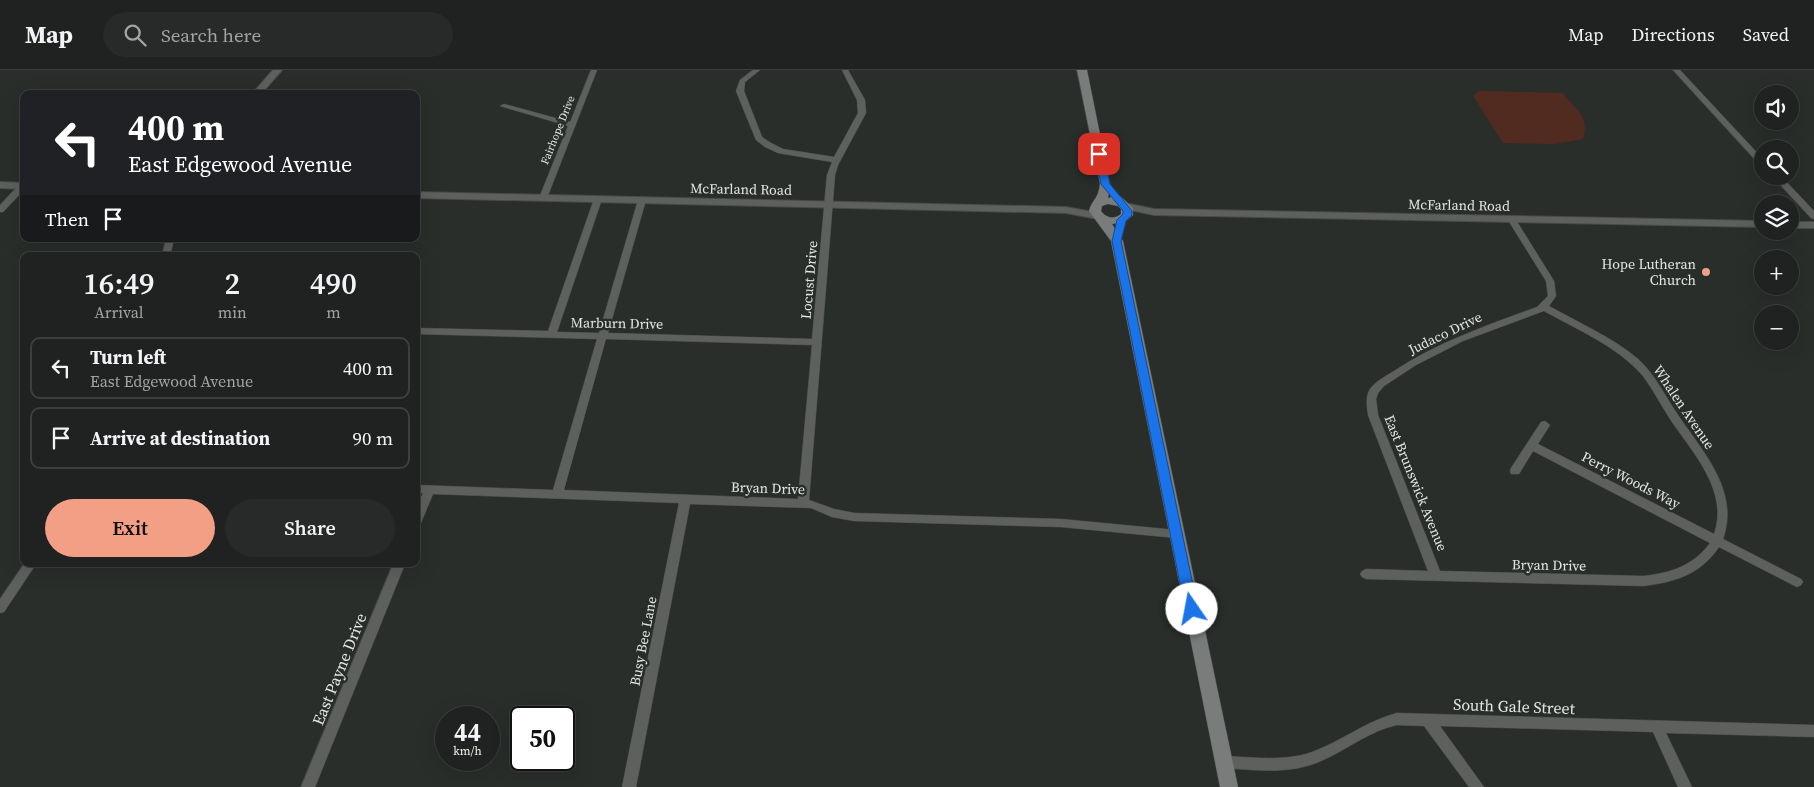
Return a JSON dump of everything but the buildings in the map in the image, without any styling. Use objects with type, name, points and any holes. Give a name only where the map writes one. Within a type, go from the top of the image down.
[{"type":"main road","points":[[1082,70],[1105,184],[1104,196],[1099,210],[1117,241],[1229,787]]},
{"type":"main road","points":[[1105,184],[1123,212],[1117,241]]},
{"type":"main road","points":[[1099,210],[1112,201],[1123,212]]},
{"type":"main road","points":[[1099,210],[1111,221],[1123,212]]},
{"type":"street","points":[[260,90],[278,70]]},
{"type":"street","name":"Fairhope Drive","points":[[543,198],[594,70]]},
{"type":"street","points":[[757,70],[748,76],[740,88],[759,138],[768,146],[781,150],[837,160]]},
{"type":"street","name":"Locust Drive","points":[[802,504],[832,169],[862,112],[861,100],[845,70]]},
{"type":"street","points":[[1676,70],[1754,153]]},
{"type":"street","points":[[504,106],[572,124]]},
{"type":"street","points":[[0,185],[20,186]]},
{"type":"street","points":[[1785,185],[1814,216]]},
{"type":"street","points":[[0,210],[20,190]]},
{"type":"street","name":"McFarland Road","points":[[420,195],[1099,210]]},
{"type":"street","points":[[551,335],[598,199]]},
{"type":"street","points":[[557,495],[642,200]]},
{"type":"street","name":"McFarland Road","points":[[1123,212],[1754,224]]},
{"type":"street","points":[[1512,220],[1550,281],[1552,295],[1544,306]]},
{"type":"street","points":[[1799,225],[1814,225]]},
{"type":"street","name":"Judaco Drive","points":[[1371,400],[1378,386],[1413,363],[1480,330],[1544,306]]},
{"type":"street","name":"Whalen Avenue","points":[[1544,306],[1617,349],[1643,370],[1714,480],[1721,498],[1723,512],[1721,529],[1716,541]]},
{"type":"street","name":"Marburn Drive","points":[[420,331],[817,342]]},
{"type":"street","name":"East Brunswick Avenue","points":[[1371,400],[1373,415],[1436,576]]},
{"type":"street","points":[[1515,471],[1545,425]]},
{"type":"street","name":"Perry Woods Way","points":[[1532,446],[1797,582]]},
{"type":"street","name":"Bryan Drive","points":[[420,489],[812,504],[832,513],[859,518],[1061,523],[1176,534]]},
{"type":"street","points":[[420,513],[430,489]]},
{"type":"street","name":"Busy Bee Lane","points":[[629,787],[685,500]]},
{"type":"street","name":"Bryan Drive","points":[[1366,574],[1657,580],[1682,574],[1698,564],[1710,552],[1716,541]]},
{"type":"street","points":[[0,608],[28,567]]},
{"type":"street","name":"East Payne Drive","points":[[308,787],[398,567]]},
{"type":"street","name":"South Gale Street","points":[[1223,762],[1296,763],[1315,758],[1383,722],[1397,719],[1814,731]]},
{"type":"street","points":[[1427,719],[1477,787]]},
{"type":"street","points":[[1656,726],[1685,787]]},
{"type":"shaded area","points":[[1479,91],[1563,93],[1583,119],[1585,131],[1583,139],[1555,144],[1503,143],[1473,96]]},
{"type":"place","name":"Hope Lutheran Church","points":[[1706,272]]},
{"type":"route","points":[[1099,154],[1105,184],[1128,211],[1126,217],[1121,220],[1117,241],[1192,609]]}]
